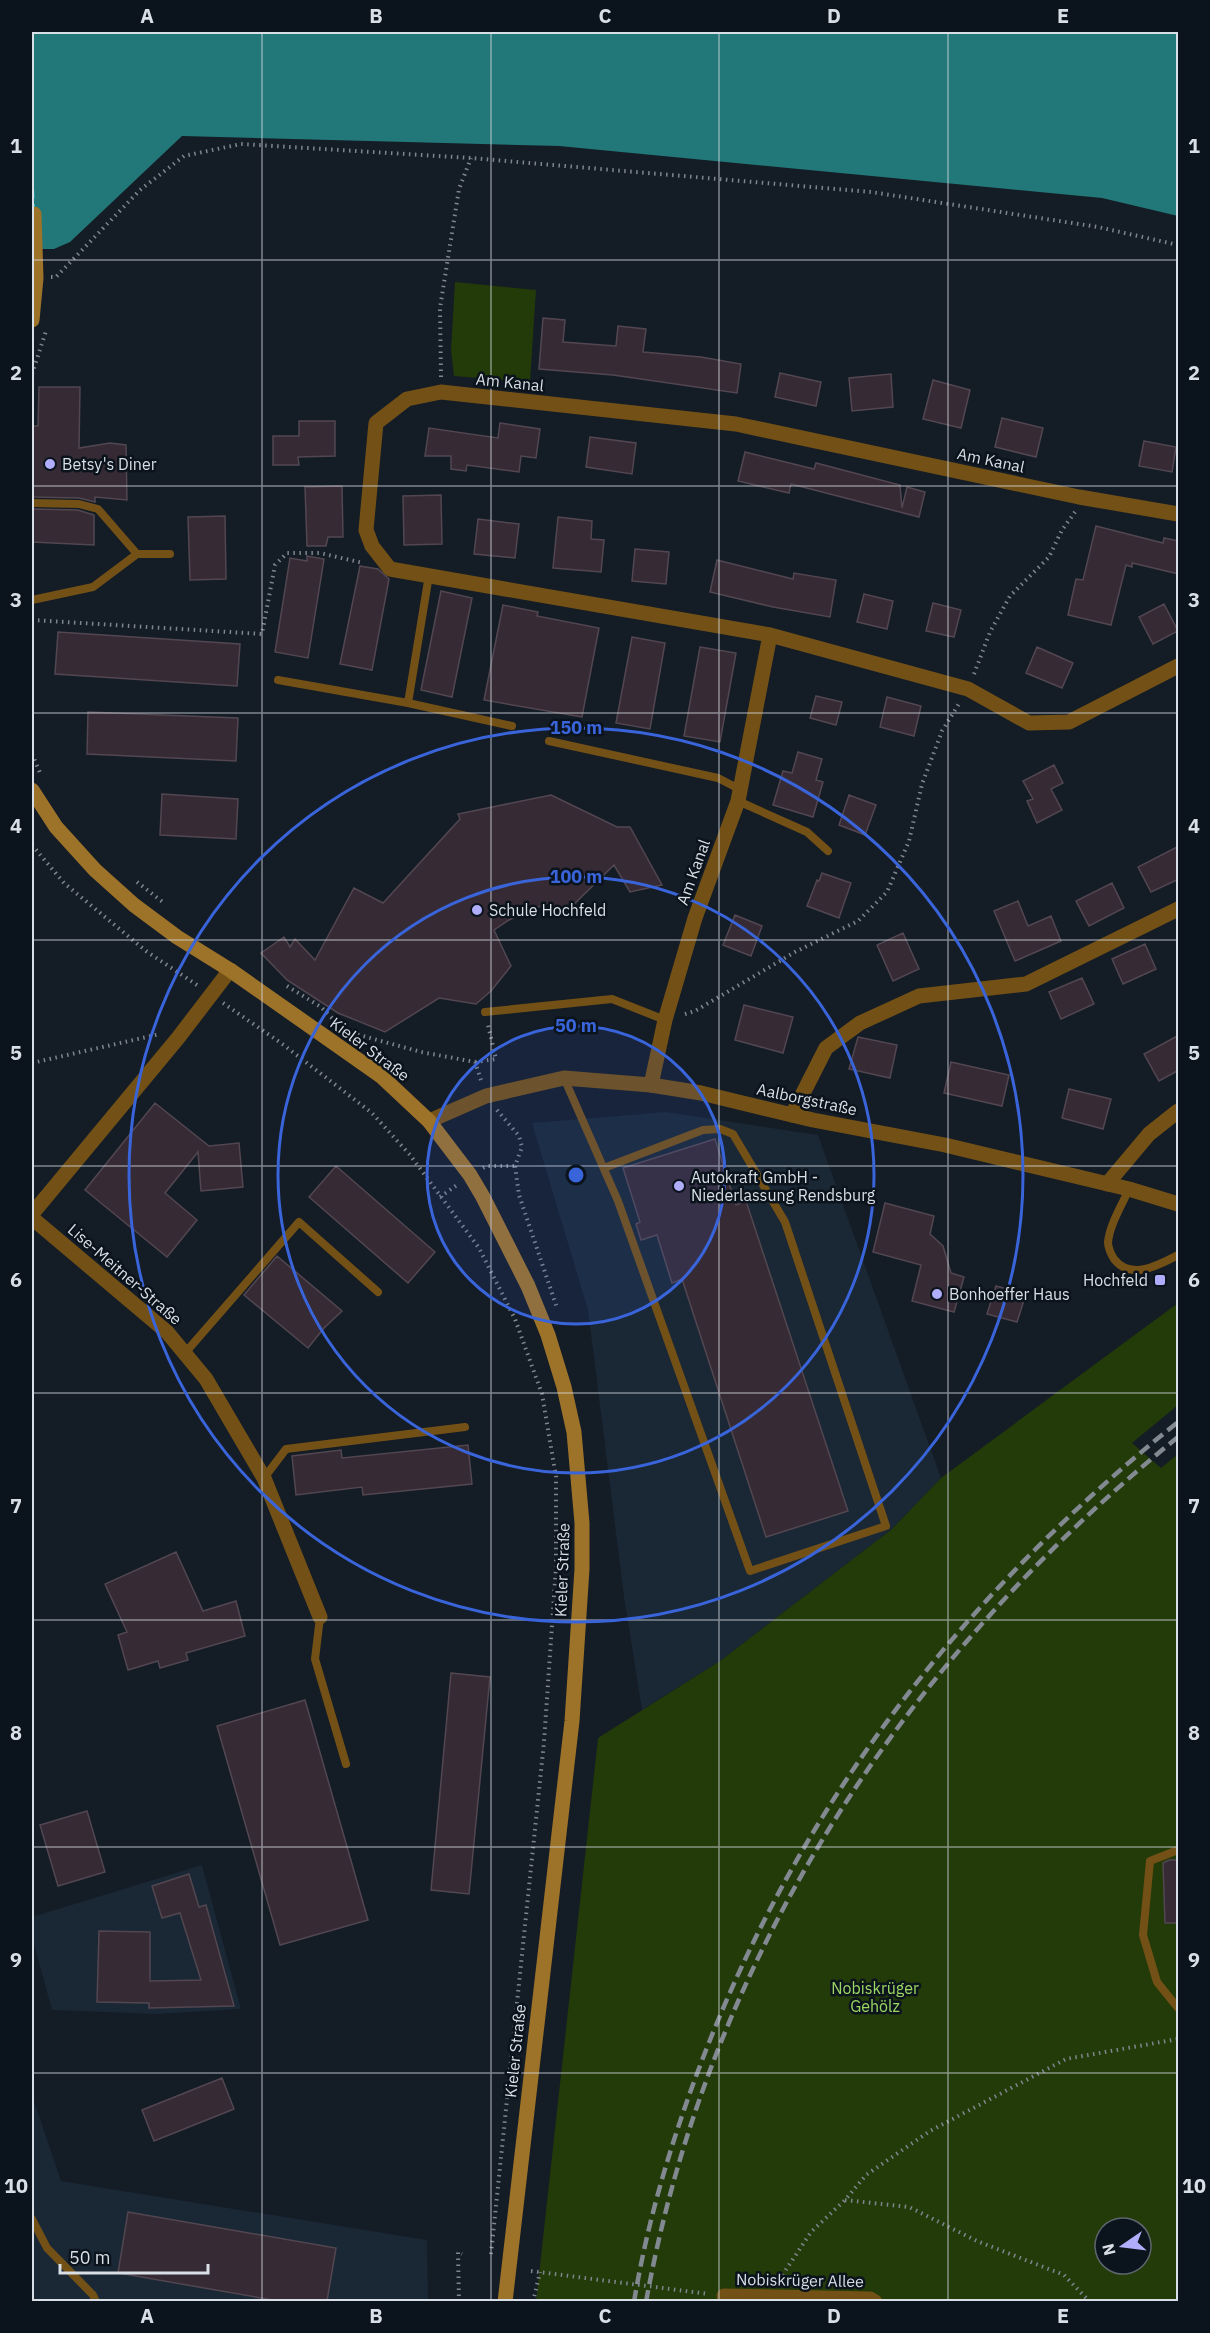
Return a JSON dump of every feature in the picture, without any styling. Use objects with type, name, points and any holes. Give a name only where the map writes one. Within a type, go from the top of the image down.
[{"type":"main road","points":[[32,321],[36,269],[34,214]]},
{"type":"main road","name":"Kieler Straße","points":[[38,786],[56,827],[95,870],[134,905],[177,937],[230,970],[381,1076],[429,1121],[470,1175],[483,1197],[532,1296],[548,1335],[564,1387],[574,1432],[582,1523],[582,1569],[572,1721],[505,2301]]},
{"type":"street","name":"Am Kanal","points":[[390,569],[372,546],[366,530],[376,423],[407,399],[441,392],[736,424],[1079,497],[1179,514]]},
{"type":"street","points":[[390,569],[770,635],[968,689],[1029,723],[1069,722],[1179,666]]},
{"type":"street","name":"Am Kanal","points":[[651,1085],[665,1020],[695,918],[740,795],[770,635]]},
{"type":"street","points":[[792,1114],[826,1048],[860,1023],[920,996],[1026,984],[1179,909]]},
{"type":"street","points":[[32,1216],[178,1038],[230,970]]},
{"type":"street","name":"Aalborgstraße","points":[[429,1121],[486,1096],[564,1078],[651,1085],[945,1145],[1129,1189],[1179,1204]]},
{"type":"street","points":[[1107,1184],[1149,1134],[1179,1111]]},
{"type":"street","name":"Lise-Meitner-Straße","points":[[32,1216],[167,1332],[206,1379],[264,1478],[320,1617]]},
{"type":"street","name":"Nobiskrüger Allee","points":[[724,2296],[870,2299],[875,2301]]},
{"type":"lane","points":[[32,503],[79,504],[98,509],[137,554]]},
{"type":"lane","points":[[32,600],[93,587],[137,554],[170,554]]},
{"type":"lane","points":[[408,703],[429,575]]},
{"type":"lane","points":[[278,680],[408,703],[512,726]]},
{"type":"lane","points":[[549,741],[718,778],[740,795],[807,832],[828,851]]},
{"type":"lane","points":[[485,1012],[612,999],[665,1020]]},
{"type":"lane","points":[[564,1078],[618,1201],[750,1570],[886,1526],[785,1222],[733,1134],[720,1129],[703,1130],[604,1168]]},
{"type":"lane","points":[[1129,1189],[1112,1227],[1108,1243],[1110,1253],[1116,1262],[1134,1271],[1179,1256]]},
{"type":"lane","points":[[185,1353],[299,1222],[378,1292]]},
{"type":"lane","points":[[264,1478],[286,1449],[465,1427]]},
{"type":"lane","points":[[320,1617],[315,1659],[346,1764]]},
{"type":"lane","points":[[1179,1851],[1150,1861],[1143,1935],[1157,1982],[1179,2008]]},
{"type":"lane","points":[[32,2219],[47,2248],[93,2295],[96,2301]]},
{"type":"path","points":[[69,264],[140,190],[184,156],[241,144],[471,158],[871,192],[1098,227],[1179,245]]},
{"type":"path","points":[[441,392],[440,308],[459,189],[471,158]]},
{"type":"path","points":[[665,1020],[695,1011],[795,951],[858,921],[887,892],[909,841],[922,784],[942,731],[968,689],[990,632],[1010,596],[1049,557],[1062,530],[1074,513],[1079,497]]},
{"type":"path","points":[[32,620],[262,634],[274,565],[287,553],[320,553],[390,569]]},
{"type":"path","points":[[32,754],[38,786]]},
{"type":"path","points":[[32,845],[64,883],[146,951],[281,1043],[372,1113],[410,1155],[479,1248],[515,1319],[542,1394],[556,1477],[556,1567],[544,1742],[491,2256]]},
{"type":"path","points":[[129,876],[166,905]]},
{"type":"path","points":[[282,983],[321,1007],[344,1029],[359,1036],[421,1052],[476,1062],[496,1059],[485,1012]]},
{"type":"path","points":[[32,1063],[162,1034],[178,1038]]},
{"type":"path","points":[[476,1062],[486,1096],[519,1136],[522,1147],[515,1166],[519,1195],[560,1317]]},
{"type":"path","points":[[470,1175],[487,1166],[515,1166]]},
{"type":"path","points":[[775,2287],[810,2232],[844,2200],[866,2175],[930,2132],[1066,2059],[1179,2039]]},
{"type":"path","points":[[844,2200],[909,2207],[977,2241],[1064,2275],[1090,2301]]},
{"type":"path","points":[[459,2301],[458,2253],[462,2254]]},
{"type":"path","points":[[531,2271],[724,2296]]},
{"type":"path","points":[[533,2301],[540,2272]]},
{"type":"shaded area","points":[[32,32],[1178,32],[1178,216],[1102,198],[559,146],[182,136],[70,242],[54,249],[32,249]]},
{"type":"shaded area","points":[[666,1112],[818,1135],[941,1478],[892,1529],[720,1661],[642,1710],[624,1597],[588,1310],[532,1123]]},
{"type":"shaded area","points":[[202,1865],[241,2009],[156,2014],[52,2010],[32,1937],[32,1917]]},
{"type":"shaded area","points":[[32,2095],[61,2181],[427,2240],[428,2301],[32,2301]]},
{"type":"green space","points":[[455,282],[536,290],[530,382],[454,376],[451,350]]},
{"type":"green space","name":"Nobiskrüger Gehölz","points":[[1178,1303],[1178,1405],[1132,1443],[1161,1468],[1178,1454],[1178,2301],[536,2302],[598,1738],[720,1661],[892,1529],[941,1478]]},
{"type":"building","points":[[543,318],[565,320],[563,342],[616,346],[618,326],[646,329],[643,352],[701,357],[741,364],[737,393],[613,375],[539,369]]},
{"type":"building","points":[[780,373],[821,382],[816,406],[775,397]]},
{"type":"building","points":[[891,374],[893,407],[852,411],[849,378]]},
{"type":"building","points":[[933,380],[970,390],[961,428],[923,419]]},
{"type":"building","points":[[39,387],[80,387],[79,448],[110,443],[126,445],[127,500],[95,497],[95,502],[79,498],[32,497],[32,426],[38,426]]},
{"type":"building","points":[[1002,418],[1043,428],[1036,457],[995,447]]},
{"type":"building","points":[[299,421],[335,421],[335,456],[298,457],[299,465],[273,465],[273,436],[299,436]]},
{"type":"building","points":[[500,423],[540,429],[536,458],[521,456],[519,472],[467,465],[466,471],[451,469],[451,456],[425,456],[429,428],[498,438]]},
{"type":"building","points":[[590,437],[636,443],[632,474],[586,467]]},
{"type":"building","points":[[1144,441],[1176,447],[1172,472],[1139,466]]},
{"type":"building","points":[[745,452],[814,469],[816,463],[900,485],[902,508],[907,487],[925,492],[919,517],[791,484],[789,493],[738,481]]},
{"type":"building","points":[[342,486],[343,537],[328,537],[326,546],[307,546],[305,487]]},
{"type":"building","points":[[441,495],[442,544],[404,545],[403,496]]},
{"type":"building","points":[[32,509],[78,510],[94,515],[94,545],[32,542]]},
{"type":"building","points":[[225,516],[226,579],[190,580],[188,517]]},
{"type":"building","points":[[558,517],[592,521],[591,539],[604,540],[601,572],[553,568]]},
{"type":"building","points":[[478,519],[519,524],[515,558],[474,554]]},
{"type":"building","points":[[1096,526],[1163,543],[1164,538],[1179,541],[1179,574],[1132,563],[1132,567],[1126,565],[1111,625],[1068,615],[1076,579],[1083,580]]},
{"type":"building","points":[[635,549],[669,552],[666,584],[632,581]]},
{"type":"building","points":[[307,556],[324,559],[308,658],[275,652],[290,558],[307,561]]},
{"type":"building","points":[[717,560],[793,579],[794,573],[836,580],[830,617],[773,607],[710,592]]},
{"type":"building","points":[[360,566],[378,569],[389,579],[372,670],[340,664]]},
{"type":"building","points":[[441,591],[472,598],[452,697],[421,690]]},
{"type":"building","points":[[864,594],[893,601],[887,629],[857,622]]},
{"type":"building","points":[[933,603],[961,610],[954,637],[926,631]]},
{"type":"building","points":[[1164,604],[1178,631],[1153,644],[1139,617]]},
{"type":"building","points":[[503,605],[538,612],[537,616],[599,628],[582,717],[484,700]]},
{"type":"building","points":[[58,632],[240,644],[237,686],[55,674]]},
{"type":"building","points":[[632,637],[665,643],[650,729],[616,723]]},
{"type":"building","points":[[700,647],[736,653],[720,742],[684,736]]},
{"type":"building","points":[[1037,647],[1073,663],[1062,688],[1026,673]]},
{"type":"building","points":[[816,696],[842,702],[836,725],[810,718]]},
{"type":"building","points":[[887,697],[921,706],[914,736],[880,727]]},
{"type":"building","points":[[88,712],[238,718],[236,761],[87,754]]},
{"type":"building","points":[[798,752],[822,759],[816,780],[823,782],[813,817],[773,805],[783,771],[792,773]]},
{"type":"building","points":[[1054,765],[1063,783],[1051,789],[1062,810],[1037,823],[1027,801],[1033,799],[1023,781]]},
{"type":"building","points":[[162,794],[238,799],[236,839],[160,835]]},
{"type":"building","name":"Schule Hochfeld","points":[[551,795],[617,827],[630,827],[662,885],[630,892],[614,865],[564,914],[547,903],[509,920],[494,930],[511,966],[491,991],[476,1004],[439,998],[385,1032],[338,1013],[287,980],[261,953],[284,937],[290,947],[295,939],[315,960],[354,888],[383,903],[460,819],[458,814]]},
{"type":"building","points":[[849,795],[876,805],[865,835],[839,825]]},
{"type":"building","points":[[1179,846],[1179,879],[1151,892],[1138,867]]},
{"type":"building","points":[[822,873],[851,883],[839,918],[807,906]]},
{"type":"building","points":[[1112,883],[1124,908],[1089,926],[1076,901]]},
{"type":"building","points":[[1018,901],[1028,926],[1051,916],[1061,941],[1015,961],[994,911]]},
{"type":"building","points":[[735,915],[762,926],[751,956],[723,945]]},
{"type":"building","points":[[903,933],[919,969],[893,981],[877,945]]},
{"type":"building","points":[[1145,944],[1156,969],[1123,984],[1112,959]]},
{"type":"building","points":[[1082,978],[1094,1004],[1061,1019],[1049,992]]},
{"type":"building","points":[[744,1005],[793,1017],[783,1053],[735,1040]]},
{"type":"building","points":[[1179,1035],[1179,1070],[1159,1081],[1144,1054]]},
{"type":"building","points":[[858,1037],[897,1045],[890,1078],[849,1069]]},
{"type":"building","points":[[951,1062],[1009,1075],[1002,1106],[944,1093]]},
{"type":"building","points":[[1069,1089],[1111,1099],[1103,1129],[1062,1118]]},
{"type":"building","points":[[155,1103],[209,1146],[239,1143],[243,1187],[201,1191],[198,1152],[165,1193],[197,1220],[167,1257],[85,1190]]},
{"type":"building","points":[[715,1139],[736,1205],[746,1201],[848,1511],[766,1537],[682,1279],[672,1283],[657,1235],[641,1240],[636,1224],[640,1222],[623,1168]]},
{"type":"building","points":[[336,1166],[435,1252],[408,1283],[309,1197]]},
{"type":"building","points":[[885,1203],[934,1216],[930,1234],[943,1246],[951,1273],[964,1277],[954,1312],[912,1301],[921,1265],[873,1252]]},
{"type":"building","points":[[277,1256],[342,1311],[308,1348],[244,1295]]},
{"type":"building","points":[[996,1286],[1026,1294],[1017,1322],[987,1314]]},
{"type":"building","points":[[468,1445],[472,1484],[363,1495],[362,1487],[296,1495],[292,1456],[341,1450],[342,1458]]},
{"type":"building","points":[[176,1552],[203,1611],[236,1601],[245,1636],[186,1653],[188,1660],[160,1668],[158,1661],[128,1670],[118,1635],[127,1632],[105,1584]]},
{"type":"building","points":[[451,1673],[490,1677],[469,1894],[431,1890]]},
{"type":"building","points":[[305,1700],[368,1920],[280,1945],[217,1726]]},
{"type":"building","points":[[87,1811],[105,1872],[58,1886],[40,1825]]},
{"type":"building","points":[[1169,1860],[1179,1860],[1179,1923],[1165,1923],[1163,1863]]},
{"type":"building","points":[[189,1874],[199,1907],[206,1905],[234,2006],[149,2008],[149,2003],[97,2002],[99,1931],[150,1932],[150,1981],[201,1980],[180,1913],[162,1918],[152,1886]]},
{"type":"building","points":[[222,2078],[234,2109],[154,2141],[142,2110]]},
{"type":"building","points":[[128,2212],[336,2248],[327,2301],[279,2301],[118,2273]]},
{"type":"ferry route","points":[[32,148],[34,207]]},
{"type":"railway","points":[[634,2302],[660,2185],[698,2071],[738,1975],[784,1884],[835,1796],[893,1714],[956,1635],[1025,1560],[1099,1489],[1178,1422]]},
{"type":"railway","points":[[646,2302],[676,2174],[717,2051],[770,1933],[834,1822],[907,1716],[989,1616],[1080,1523],[1178,1437]]},
{"type":"place","name":"Betsy's Diner","points":[[50,464]]},
{"type":"place","name":"Schule Hochfeld","points":[[477,910]]},
{"type":"place","name":"Autokraft GmbH - Niederlassung Rendsburg","points":[[679,1186]]},
{"type":"place","name":"Hochfeld","points":[[1160,1280]]},
{"type":"place","name":"Bonhoeffer Haus","points":[[937,1294]]}]
